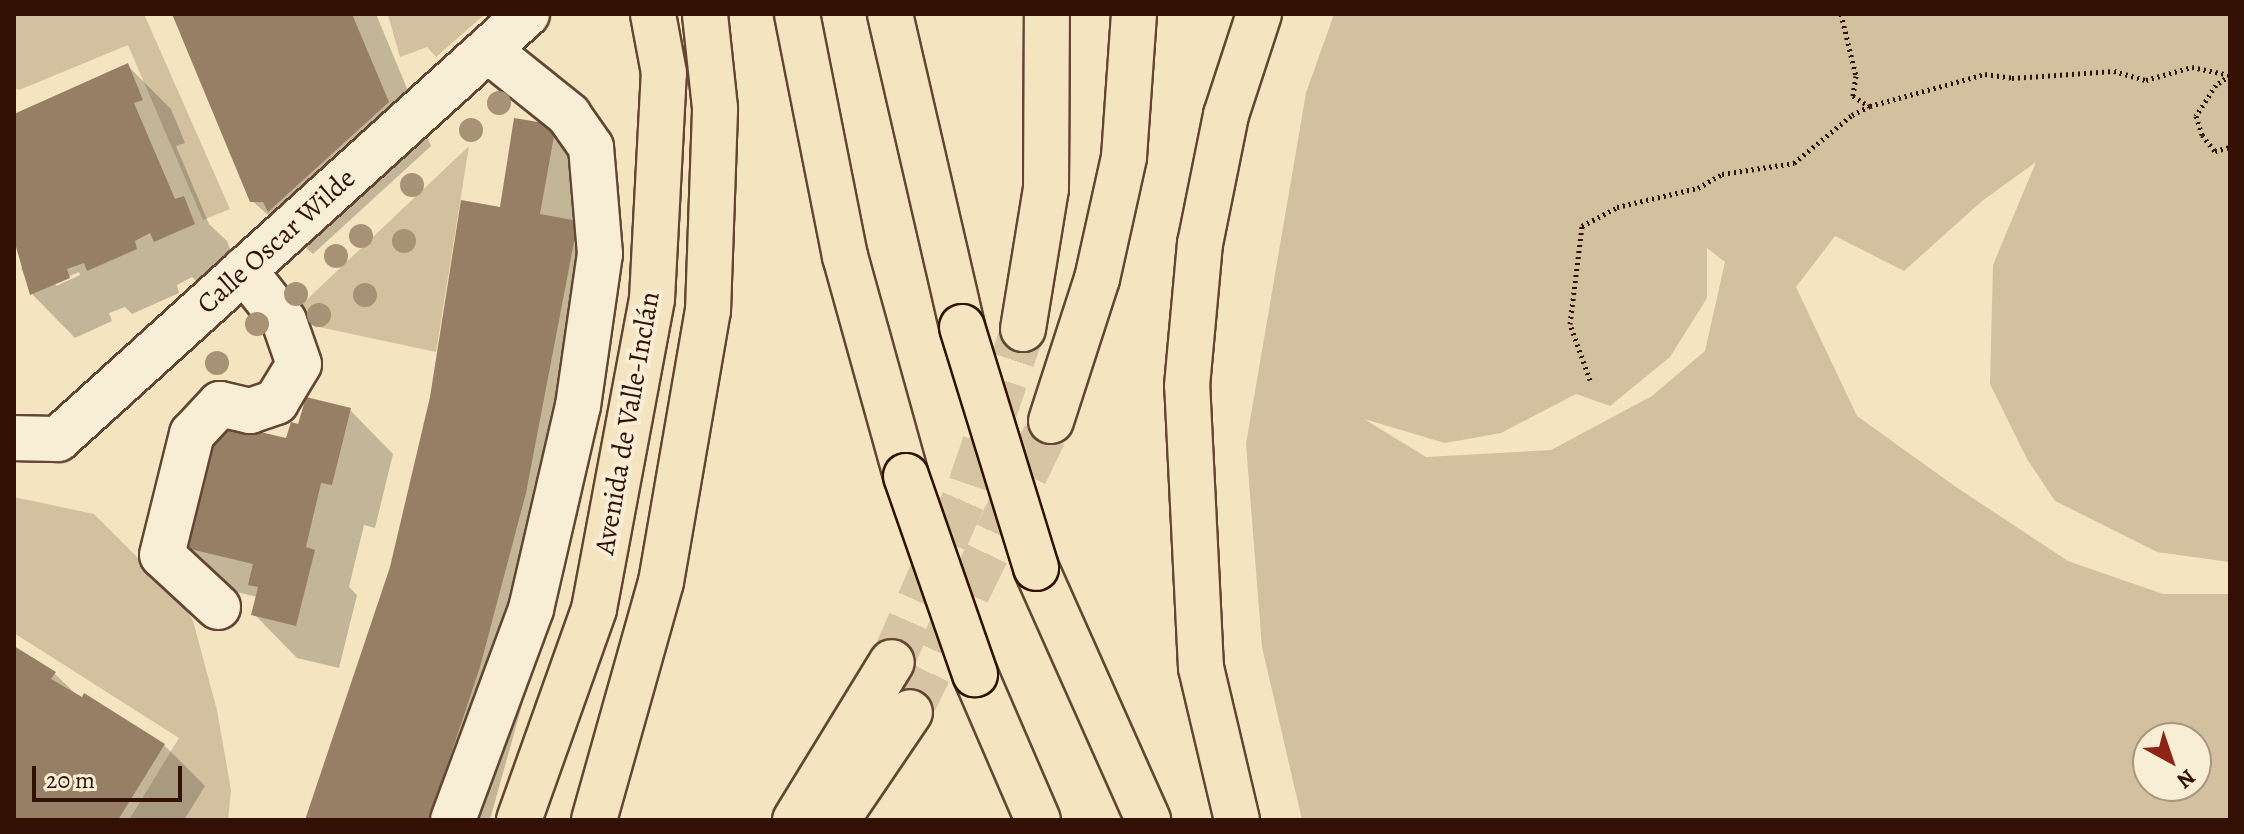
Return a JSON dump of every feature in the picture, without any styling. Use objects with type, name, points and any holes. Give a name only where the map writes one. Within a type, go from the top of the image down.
[{"type":"main road","name":"Avenida de Valle-Inclán","points":[[519,820],[594,609],[652,299],[664,73],[653,14]]},
{"type":"main road","points":[[594,820],[661,582],[708,311],[715,108],[705,14]]},
{"type":"main road","points":[[797,14],[845,256],[906,476],[975,674],[1038,820]]},
{"type":"main road","points":[[890,14],[962,327],[1036,568],[1148,820]]},
{"type":"main road","points":[[1023,329],[1046,189],[1047,14]]},
{"type":"main road","points":[[1051,421],[1097,279],[1124,157],[1134,14]]},
{"type":"main road","points":[[1237,820],[1201,668],[1187,386],[1200,244],[1226,115],[1259,14]]},
{"type":"main road","points":[[795,820],[892,662]]},
{"type":"main road","points":[[837,820],[910,712]]},
{"type":"street","name":"Calle Oscar Wilde","points":[[14,438],[58,439],[527,14]]},
{"type":"street","points":[[453,820],[535,595],[578,406],[600,254],[591,147],[569,115],[488,50]]},
{"type":"street","points":[[218,607],[162,555],[192,434],[220,404],[250,411],[276,402],[299,364],[284,321],[244,270]]},
{"type":"path","points":[[1841,14],[1856,76],[1853,96],[1870,106]]},
{"type":"path","points":[[1590,380],[1570,324],[1582,226],[1617,207],[1698,188],[1722,174],[1794,163],[1870,106],[1985,74],[2012,78],[2114,71],[2146,80],[2192,67],[2230,75],[2216,85],[2196,116],[2202,135],[2215,151],[2230,147]]},
{"type":"shaded area","points":[[14,14],[144,14],[230,209],[203,220],[128,45],[19,90],[14,88]]},
{"type":"shaded area","points":[[485,14],[436,57],[427,47],[400,57],[388,15]]},
{"type":"shaded area","points":[[1334,14],[2230,14],[2230,562],[2157,552],[2055,501],[2027,459],[1990,384],[1993,265],[2036,162],[1982,201],[1904,271],[1835,236],[1796,287],[1857,416],[1956,487],[2068,561],[2163,594],[2230,594],[2230,820],[1302,820],[1262,647],[1246,444],[1306,93]],"holes":[[[1707,248],[1725,262],[1705,351],[1652,396],[1551,450],[1426,457],[1364,419],[1445,443],[1501,433],[1576,394],[1610,406],[1670,357],[1707,298]]]},
{"type":"shaded area","points":[[469,146],[436,352],[314,326],[299,307]]},
{"type":"shaded area","points":[[14,497],[94,514],[183,603],[193,621],[217,710],[231,790],[228,820],[129,820],[179,738],[14,633]]},
{"type":"building","points":[[172,14],[352,14],[389,102],[268,212],[263,202],[250,202]]},
{"type":"building","points":[[128,63],[143,100],[134,103],[175,199],[184,196],[195,224],[154,242],[150,233],[135,241],[137,249],[87,271],[84,263],[67,269],[70,278],[30,295],[14,240],[14,114]]},
{"type":"building","points":[[514,118],[556,125],[540,214],[578,221],[526,493],[480,667],[429,820],[305,820],[390,567],[430,397],[461,200],[500,207]]},
{"type":"building","points":[[306,397],[351,408],[332,485],[321,483],[306,547],[315,550],[296,626],[251,615],[258,587],[248,585],[253,564],[186,548],[218,422],[286,438],[291,422],[298,424]]},
{"type":"building","points":[[14,646],[56,672],[51,679],[82,697],[84,693],[165,744],[118,820],[14,820]]},
{"type":"tunnel","points":[[892,662],[970,485],[1023,329]]},
{"type":"tunnel","points":[[910,712],[1051,421]]}]
